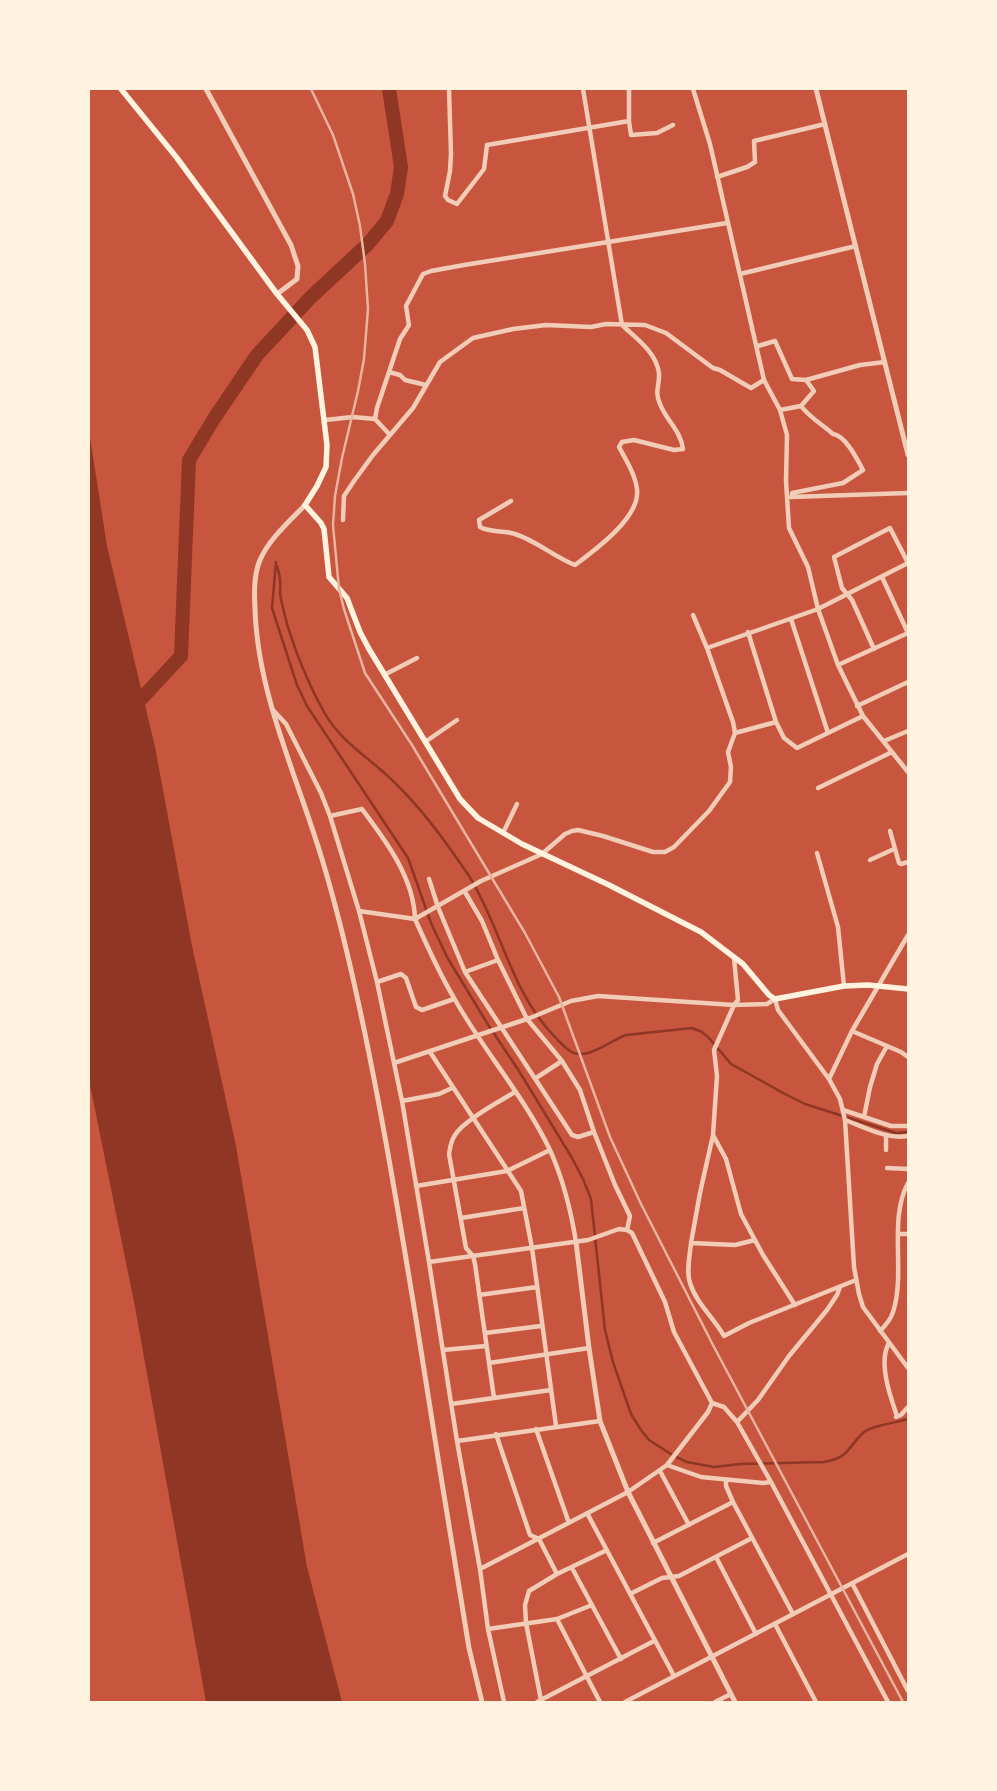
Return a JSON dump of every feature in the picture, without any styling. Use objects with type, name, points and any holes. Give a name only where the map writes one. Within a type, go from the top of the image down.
[{"type":"main road","points":[[121,89],[177,158],[277,294],[307,330],[315,347],[327,445],[326,467],[305,506],[321,523],[324,529],[329,577],[347,598],[360,632],[384,675],[460,799],[478,818],[503,833],[700,932],[743,964],[769,995],[775,999],[844,986],[908,989]]},
{"type":"street","points":[[206,89],[291,245],[298,266],[297,279],[277,294]]},
{"type":"street","points":[[449,89],[451,154],[445,196],[448,200],[457,204],[484,169],[486,145],[629,120]]},
{"type":"street","points":[[511,501],[479,520],[480,527],[486,530],[514,533],[541,546],[560,559],[575,565],[615,532],[634,510],[637,489],[632,471],[619,447],[622,442],[634,440],[674,450],[683,448],[682,440],[661,406],[656,394],[659,375],[656,361],[622,324],[583,89]]},
{"type":"street","points":[[630,89],[629,120],[631,136],[657,132],[673,125]]},
{"type":"street","points":[[693,89],[710,144],[727,223],[758,346],[764,380],[780,410],[787,435],[786,481],[790,497],[789,528],[808,568],[818,609],[838,665],[857,706],[908,772]]},
{"type":"street","points":[[816,89],[908,455]]},
{"type":"street","points":[[717,177],[747,167],[755,162],[754,141],[825,124]]},
{"type":"street","points":[[375,419],[400,339],[409,325],[406,306],[423,274],[464,265],[727,223]]},
{"type":"street","points":[[740,274],[856,246]]},
{"type":"street","points":[[343,520],[344,496],[373,455],[413,408],[440,362],[473,338],[506,330],[546,325],[591,327],[606,324],[646,325],[666,333],[714,368],[751,388],[764,380]]},
{"type":"street","points":[[758,346],[775,341],[792,379],[806,380],[860,365],[885,362]]},
{"type":"street","points":[[389,372],[400,375],[405,380],[426,385]]},
{"type":"street","points":[[780,410],[801,406],[814,390],[806,380]]},
{"type":"street","points":[[790,497],[792,493],[843,483],[863,470],[852,449],[837,434],[833,434],[806,413],[801,406]]},
{"type":"street","points":[[324,420],[353,417],[375,419],[390,435]]},
{"type":"street","points":[[790,497],[908,494]]},
{"type":"street","points":[[305,506],[275,537],[259,562],[255,607],[257,637],[264,676],[273,710],[285,752],[325,870],[362,1019],[386,1137],[468,1648],[482,1702]]},
{"type":"street","points":[[707,648],[748,632],[818,609],[847,594],[882,577],[908,563],[890,528],[834,557],[842,588],[847,594],[852,600],[874,649]]},
{"type":"street","points":[[838,665],[908,633],[882,577]]},
{"type":"street","points":[[359,910],[417,918],[465,892],[480,881],[542,854],[565,834],[572,831],[603,836],[653,852],[665,852],[674,847],[708,811],[730,782],[731,767],[728,752],[735,733],[733,722],[707,648],[693,615]]},
{"type":"street","points":[[792,619],[828,733]]},
{"type":"street","points":[[748,632],[776,722],[784,738],[797,748],[863,716]]},
{"type":"street","points":[[384,675],[417,658]]},
{"type":"street","points":[[857,706],[908,682]]},
{"type":"street","points":[[273,710],[286,724],[321,793],[330,816],[359,910],[377,982],[402,1101],[457,1441],[480,1569],[488,1629],[504,1702]]},
{"type":"street","points":[[426,742],[457,720]]},
{"type":"street","points":[[735,733],[776,722]]},
{"type":"street","points":[[884,742],[908,730]]},
{"type":"street","points":[[818,788],[892,752]]},
{"type":"street","points":[[503,833],[516,804]]},
{"type":"street","points":[[330,816],[362,809],[387,842],[408,886],[417,918],[454,999],[515,1092],[550,1150],[560,1175],[576,1242],[600,1421],[628,1492],[670,1577],[736,1702]]},
{"type":"street","points":[[890,831],[899,862],[901,864],[908,862]]},
{"type":"street","points":[[870,860],[894,849]]},
{"type":"street","points":[[817,853],[838,927],[844,986]]},
{"type":"street","points":[[429,879],[438,907],[465,972],[572,1135],[578,1137],[594,1132]]},
{"type":"street","points":[[465,892],[482,921],[498,960],[528,1018],[562,1061],[580,1090],[615,1185],[630,1216],[627,1230]]},
{"type":"street","points":[[829,1079],[876,987],[908,935]]},
{"type":"street","points":[[734,958],[738,1000],[714,1050],[718,1076],[713,1135],[691,1243],[690,1282],[706,1312],[715,1321],[724,1336],[749,1323],[856,1280]]},
{"type":"street","points":[[465,972],[498,960]]},
{"type":"street","points":[[377,982],[401,974],[406,978],[416,1007],[422,1010],[454,999]]},
{"type":"street","points":[[394,1063],[528,1018],[571,1001],[598,996],[734,1005],[767,1004],[775,999],[778,1010],[829,1079],[840,1099],[845,1120],[856,1280],[863,1307],[908,1368]]},
{"type":"street","points":[[852,1031],[908,1057]]},
{"type":"street","points":[[864,1117],[870,1088],[878,1064],[887,1046]]},
{"type":"street","points":[[430,1052],[521,1191],[532,1248],[556,1426]]},
{"type":"street","points":[[536,1078],[562,1061]]},
{"type":"street","points":[[402,1101],[439,1094],[452,1088]]},
{"type":"street","points":[[494,1398],[472,1256],[466,1248],[449,1154],[451,1141],[456,1133],[473,1119],[515,1092]]},
{"type":"street","points":[[843,1110],[891,1126],[908,1126]]},
{"type":"street","points":[[845,1120],[886,1135],[908,1136]]},
{"type":"street","points":[[713,1135],[726,1159],[737,1206],[755,1240],[795,1305]]},
{"type":"street","points":[[886,1135],[886,1150]]},
{"type":"street","points":[[416,1186],[507,1171],[550,1150]]},
{"type":"street","points":[[887,1168],[908,1169]]},
{"type":"street","points":[[880,1331],[893,1314],[897,1293],[900,1208],[903,1193],[908,1184]]},
{"type":"street","points":[[461,1218],[524,1208]]},
{"type":"street","points":[[429,1262],[588,1240],[619,1230],[627,1230],[632,1233],[665,1302],[674,1332],[712,1403],[724,1407],[737,1422],[888,1702]]},
{"type":"street","points":[[899,1234],[908,1234]]},
{"type":"street","points":[[691,1243],[735,1245],[755,1240]]},
{"type":"street","points":[[479,1295],[537,1287]]},
{"type":"street","points":[[737,1422],[758,1400],[800,1341],[827,1310],[837,1296],[840,1287]]},
{"type":"street","points":[[485,1333],[542,1326]]},
{"type":"street","points":[[889,1343],[885,1350],[884,1360],[896,1417],[901,1415],[908,1407]]},
{"type":"street","points":[[443,1350],[486,1346]]},
{"type":"street","points":[[488,1363],[589,1348]]},
{"type":"street","points":[[452,1404],[551,1390]]},
{"type":"street","points":[[480,1569],[628,1492],[660,1471],[667,1465],[708,1412],[712,1403]]},
{"type":"street","points":[[457,1441],[496,1434],[600,1421]]},
{"type":"street","points":[[536,1430],[570,1523]]},
{"type":"street","points":[[496,1434],[530,1535],[539,1539],[557,1574]]},
{"type":"street","points":[[667,1465],[701,1477],[763,1483],[771,1482]]},
{"type":"street","points":[[660,1471],[689,1525]]},
{"type":"street","points":[[726,1480],[726,1486],[733,1502],[794,1614]]},
{"type":"street","points":[[653,1543],[733,1502]]},
{"type":"street","points":[[587,1513],[674,1676]]},
{"type":"street","points":[[630,1594],[662,1578],[679,1576],[752,1538]]},
{"type":"street","points":[[607,1550],[557,1574],[529,1591],[525,1605],[526,1623],[539,1701],[654,1641]]},
{"type":"street","points":[[626,1702],[908,1554]]},
{"type":"street","points":[[716,1557],[756,1634]]},
{"type":"street","points":[[572,1568],[621,1659]]},
{"type":"street","points":[[852,1583],[908,1691]]},
{"type":"street","points":[[488,1629],[557,1619],[592,1605]]},
{"type":"street","points":[[557,1619],[600,1702]]},
{"type":"street","points":[[775,1624],[816,1702]]},
{"type":"street","points":[[714,1702],[731,1694]]},
{"type":"shaded area","points":[[89,431],[107,546],[155,747],[192,946],[236,1146],[307,1567],[342,1702],[206,1702],[135,1307],[89,1080]]},
{"type":"waterway","points":[[130,711],[181,656],[189,460],[215,417],[257,355],[311,297],[368,244],[387,221],[397,194],[401,167],[389,89]]},
{"type":"waterway","points":[[276,562],[272,608],[297,685],[307,706],[408,858],[431,923],[447,957],[519,1071],[583,1179],[591,1199],[605,1330],[613,1362],[631,1414],[641,1430],[649,1440],[674,1456],[687,1462],[714,1467],[740,1464],[824,1462],[839,1458],[867,1430],[908,1419]]},
{"type":"waterway","points":[[277,566],[280,578],[280,597],[288,627],[304,672],[324,712],[339,733],[406,794],[444,840],[469,876],[480,896],[527,1000],[539,1019],[566,1048],[576,1054],[583,1054],[626,1035],[692,1028],[702,1032],[709,1038],[731,1064],[805,1104],[896,1133],[908,1132]]},
{"type":"railway","points":[[311,89],[333,135],[353,194],[365,264],[368,309],[364,359],[342,458],[335,496],[333,525],[339,589],[365,673],[412,745],[525,933],[559,997],[610,1137],[641,1204],[714,1347],[903,1702]]}]
